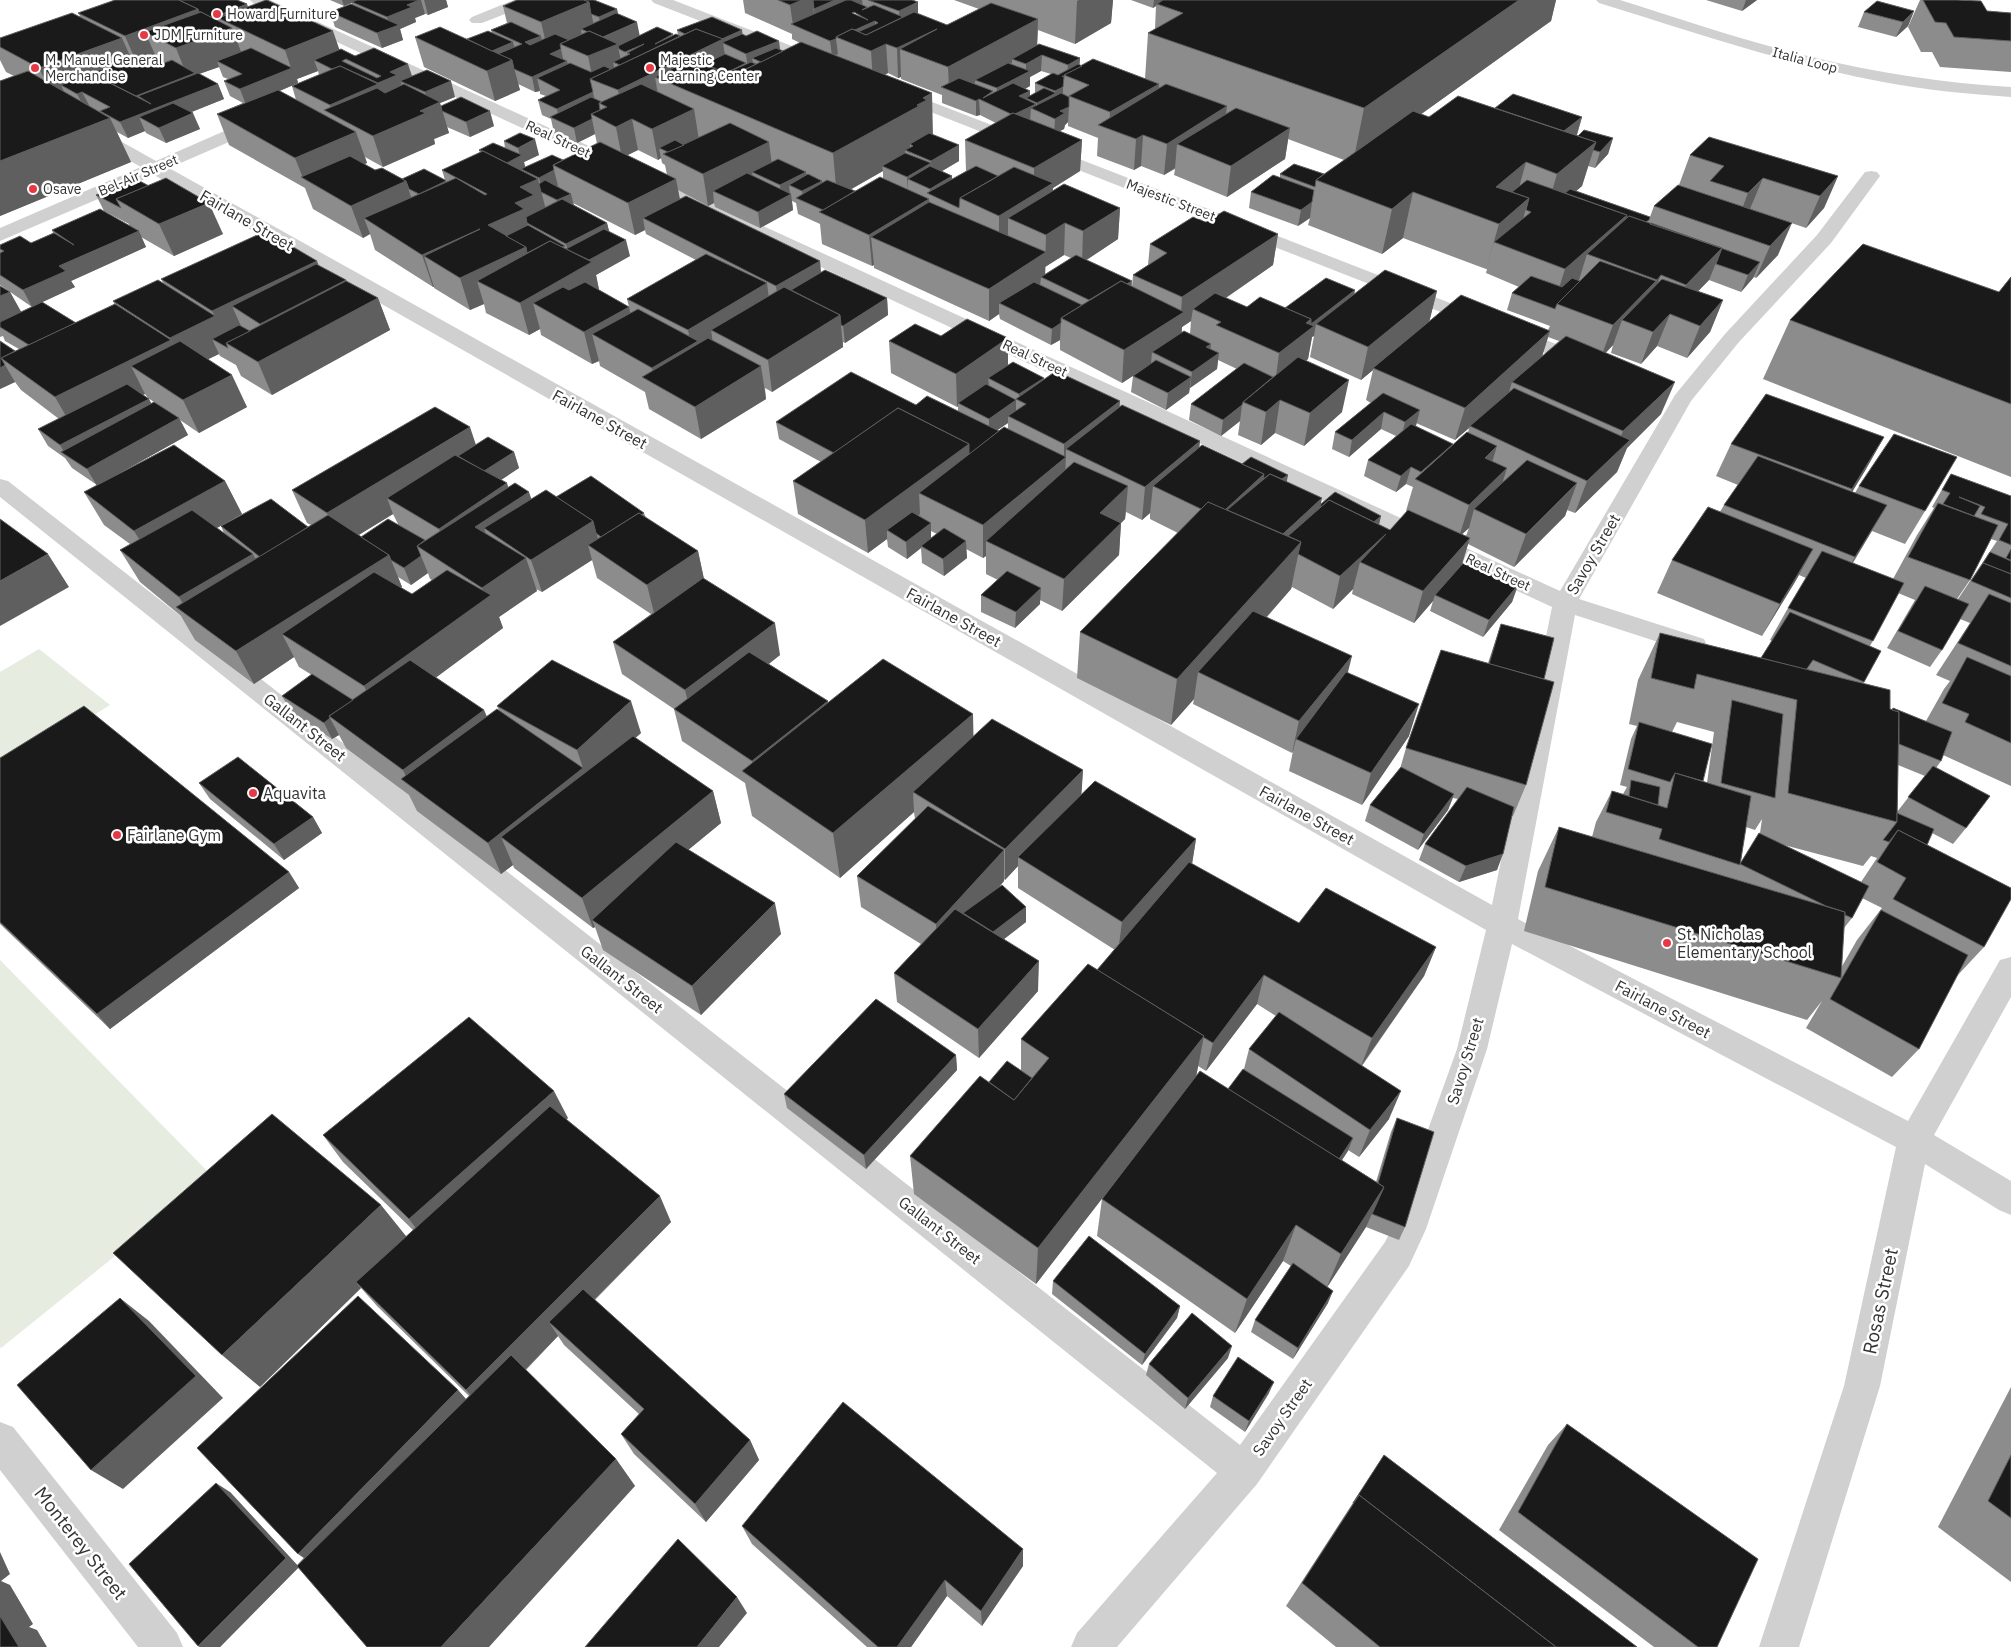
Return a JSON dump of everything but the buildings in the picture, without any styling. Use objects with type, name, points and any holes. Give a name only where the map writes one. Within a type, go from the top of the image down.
[{"type":"street","name":"Real Street","points":[[258,0],[1565,603],[1720,654]]},
{"type":"street","points":[[477,20],[528,0]]},
{"type":"street","points":[[659,0],[836,69]]},
{"type":"street","name":"Italia Loop","points":[[1604,0],[1784,55],[1841,69],[1900,81],[1965,89],[2011,92]]},
{"type":"street","name":"Majestic Street","points":[[882,87],[1598,367]]},
{"type":"street","name":"Bel-Air Street","points":[[0,235],[276,115]]},
{"type":"street","name":"Fairlane Street","points":[[78,125],[1502,925],[1914,1140],[2011,1200]]},
{"type":"street","name":"Savoy Street","points":[[1091,1647],[1244,1471],[1397,1254],[1409,1229],[1472,1049],[1502,925],[1565,603],[1673,396],[1797,270],[1824,239],[1871,176]]},
{"type":"street","name":"Gallant Street","points":[[0,486],[1244,1471]]},
{"type":"street","name":"Rosas Street","points":[[1779,1647],[1862,1386],[1914,1140],[2011,969]]},
{"type":"street","name":"Monterey Street","points":[[0,1440],[163,1647]]},
{"type":"shaded area","points":[[39,649],[110,705],[0,774],[0,672]]},
{"type":"shaded area","points":[[0,960],[213,1177],[1,1348],[0,1347]]},
{"type":"place","name":"Howard Furniture","points":[[217,14]]},
{"type":"place","name":"JDM Furniture","points":[[144,35]]},
{"type":"place","name":"M. Manuel General Merchandise","points":[[35,68]]},
{"type":"place","name":"Majestic Learning Center","points":[[650,68]]},
{"type":"place","name":"Osave","points":[[33,189]]},
{"type":"place","name":"Aquavita","points":[[253,793]]},
{"type":"place","name":"Fairlane Gym","points":[[117,835]]},
{"type":"place","name":"St. Nicholas Elementary School","points":[[1667,943]]}]
